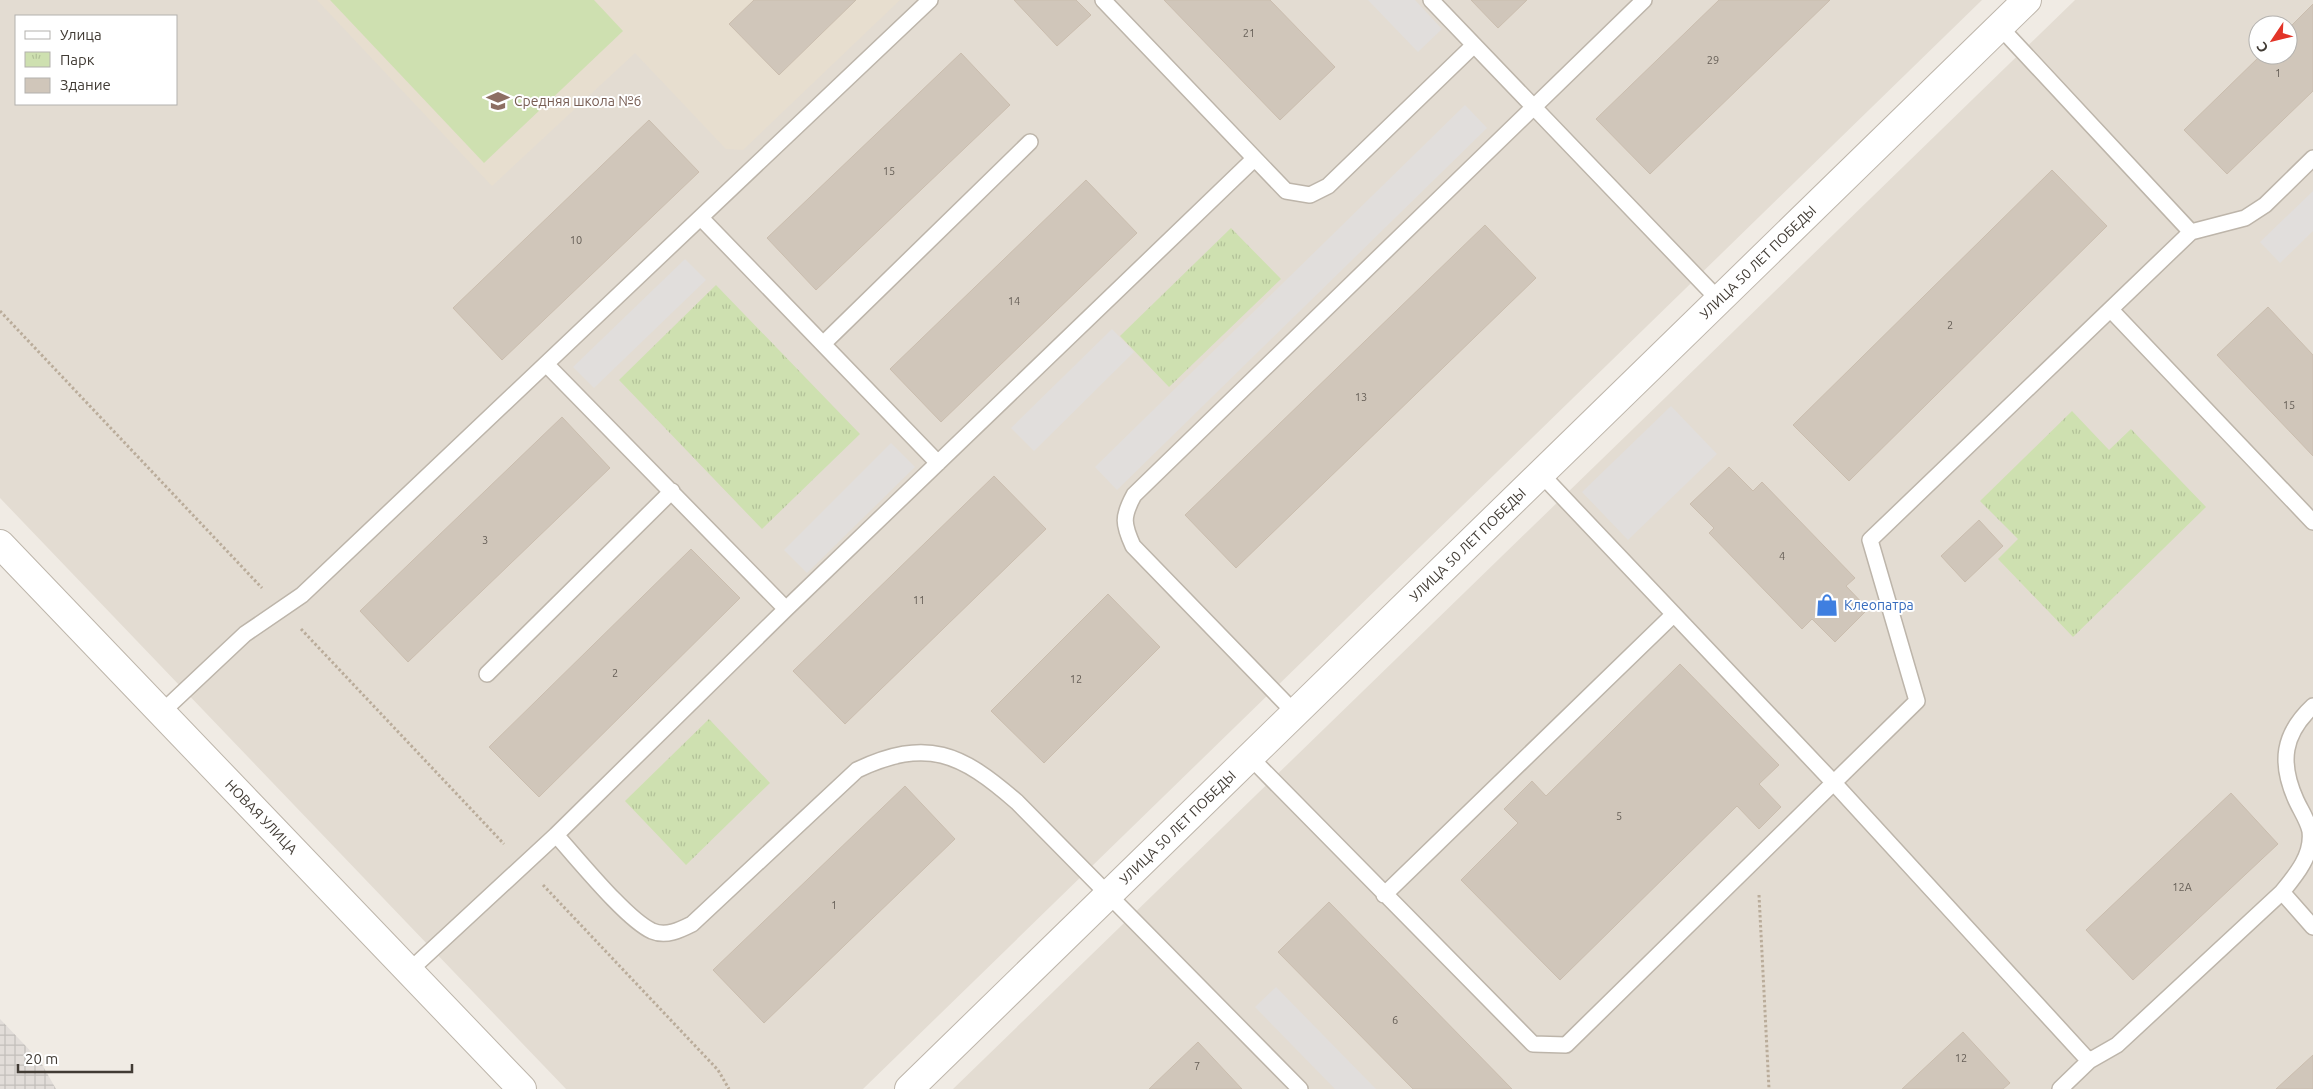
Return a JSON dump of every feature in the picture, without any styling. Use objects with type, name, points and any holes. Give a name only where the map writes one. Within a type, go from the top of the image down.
[{"type":"street","name":"УЛИЦА 50 ЛЕТ ПОБЕДЫ","points":[[909,1089],[2028,0]]},
{"type":"street","name":"НОВАЯ УЛИЦА","points":[[0,544],[522,1089]]},
{"type":"lane","points":[[162,712],[245,634],[302,595],[547,365],[930,0]]},
{"type":"lane","points":[[1102,0],[1286,191],[1310,195],[1328,186],[1474,45]]},
{"type":"lane","points":[[1431,0],[1719,300]]},
{"type":"lane","points":[[1295,713],[1133,546],[1125,528],[1125,511],[1134,494],[1644,0]]},
{"type":"lane","points":[[2000,27],[2192,232]]},
{"type":"lane","points":[[824,343],[1030,142]]},
{"type":"lane","points":[[1250,757],[1533,1044],[1566,1045],[1917,700],[1870,540],[2192,232],[2245,218],[2265,205],[2313,158]]},
{"type":"lane","points":[[408,972],[556,835],[786,609],[1254,159]]},
{"type":"lane","points":[[701,218],[938,463]]},
{"type":"lane","points":[[2111,310],[2313,522]]},
{"type":"lane","points":[[547,365],[786,609]]},
{"type":"lane","points":[[1541,474],[1673,615],[1834,782],[2089,1061]]},
{"type":"lane","points":[[487,674],[672,491]]},
{"type":"lane","points":[[1384,895],[1673,615]]},
{"type":"lane","points":[[2064,1088],[2089,1061],[2117,1045],[2282,892],[2302,869],[2309,851],[2310,832],[2289,784],[2285,764],[2289,736],[2313,706]]},
{"type":"lane","points":[[556,835],[634,919],[653,931],[672,933],[692,924],[856,770],[883,757],[912,751],[941,754],[965,764],[993,781],[1017,802],[1297,1088]]},
{"type":"lane","points":[[2282,892],[2313,927]]},
{"type":"path","points":[[0,311],[718,1070],[730,1089]]},
{"type":"path","points":[[1757,858],[1768,1089]]},
{"type":"shaded area","points":[[0,0],[1982,0],[863,1089],[566,1089],[0,498]]},
{"type":"shaded area","name":"Средняя школа №6","points":[[317,0],[900,0],[743,150],[726,149],[635,53],[492,186]]},
{"type":"shaded area","points":[[1368,0],[1415,0],[1442,29],[1418,52]]},
{"type":"shaded area","points":[[2075,0],[2313,0],[2313,1089],[953,1089]]},
{"type":"shaded area","points":[[1465,105],[1487,128],[1117,490],[1095,467]]},
{"type":"shaded area","points":[[2313,191],[2313,231],[2280,263],[2260,242]]},
{"type":"shaded area","points":[[685,259],[706,280],[594,388],[573,367]]},
{"type":"shaded area","points":[[1112,329],[1134,352],[1034,451],[1011,428]]},
{"type":"shaded area","points":[[1671,406],[1717,454],[1628,540],[1582,492]]},
{"type":"shaded area","points":[[891,443],[915,467],[807,573],[784,550]]},
{"type":"shaded area","points":[[1276,987],[1376,1089],[1335,1089],[1255,1007]]},
{"type":"shaded area","points":[[0,1019],[40,1061],[56,1089],[0,1089]]},
{"type":"green space","points":[[330,0],[594,0],[623,31],[484,163]]},
{"type":"green space","points":[[1231,228],[1281,279],[1169,387],[1120,336]]},
{"type":"green space","points":[[716,285],[860,434],[762,529],[619,380]]},
{"type":"green space","points":[[2072,411],[2109,450],[2131,429],[2206,507],[2073,637],[1998,559],[2018,539],[1980,501]]},
{"type":"green space","points":[[709,719],[770,783],[686,865],[625,801]]},
{"type":"building","points":[[754,0],[856,0],[779,75],[729,24]]},
{"type":"building","points":[[1014,0],[1076,0],[1091,15],[1057,46]]},
{"type":"building","points":[[1164,0],[1270,0],[1335,67],[1280,120]]},
{"type":"building","points":[[1471,0],[1527,0],[1498,28]]},
{"type":"building","points":[[1719,0],[1830,0],[1650,174],[1596,119]]},
{"type":"building","points":[[2313,4],[2313,91],[2227,174],[2184,130],[2251,65],[2298,65],[2298,19]]},
{"type":"building","points":[[961,53],[1010,105],[816,290],[767,238]]},
{"type":"building","points":[[649,120],[699,172],[502,360],[453,308]]},
{"type":"building","points":[[2052,170],[2107,226],[1849,481],[1793,425]]},
{"type":"building","points":[[1086,180],[1137,233],[941,422],[890,369]]},
{"type":"building","points":[[1485,225],[1536,278],[1236,568],[1185,515]]},
{"type":"building","points":[[2268,307],[2313,355],[2313,456],[2217,355]]},
{"type":"building","points":[[562,417],[610,468],[408,662],[360,611]]},
{"type":"building","points":[[1729,467],[1753,491],[1762,482],[1855,578],[1846,586],[1868,609],[1835,642],[1812,619],[1802,629],[1709,533],[1714,528],[1690,504]]},
{"type":"building","points":[[994,476],[1046,529],[845,724],[793,671]]},
{"type":"building","points":[[1979,520],[2003,546],[1965,582],[1941,556]]},
{"type":"building","points":[[691,549],[740,598],[539,797],[489,747]]},
{"type":"building","points":[[1108,594],[1160,647],[1044,763],[991,711]]},
{"type":"building","points":[[1680,664],[1779,765],[1759,784],[1781,807],[1759,829],[1737,806],[1560,980],[1461,880],[1518,823],[1504,809],[1532,781],[1546,796]]},
{"type":"building","points":[[905,786],[955,839],[764,1023],[713,970]]},
{"type":"building","points":[[2231,793],[2278,844],[2133,980],[2086,930]]},
{"type":"building","points":[[1329,902],[1512,1089],[1413,1089],[1278,952]]},
{"type":"building","points":[[1963,1032],[2010,1083],[2003,1089],[1902,1089]]},
{"type":"building","points":[[1198,1042],[1242,1089],[1149,1089]]},
{"type":"building","points":[[2313,1055],[2313,1089],[2276,1089]]},
{"type":"place","name":"Средняя школа №6","points":[[498,101]]},
{"type":"place","name":"Клеопатра","points":[[1827,605]]}]
